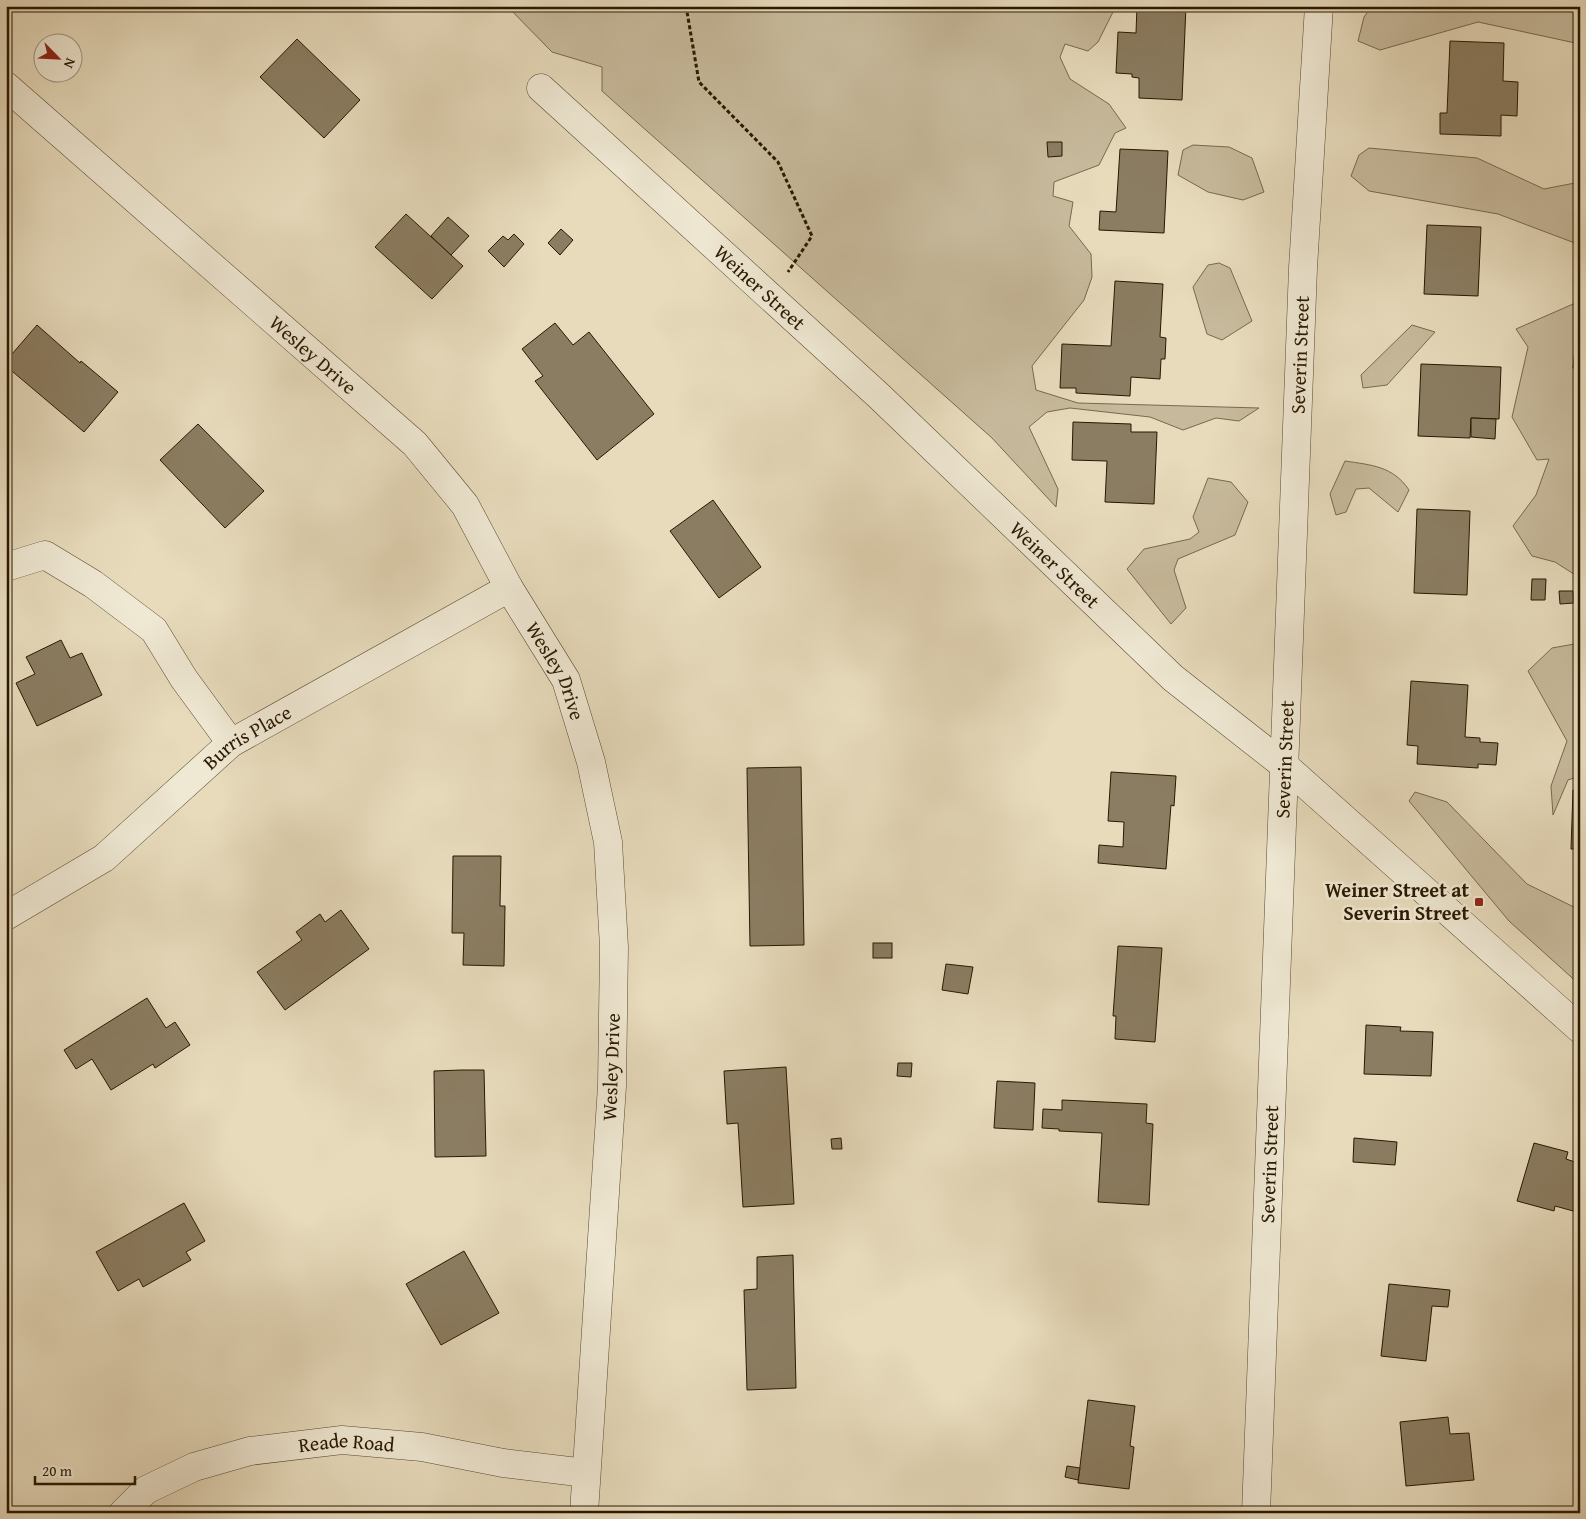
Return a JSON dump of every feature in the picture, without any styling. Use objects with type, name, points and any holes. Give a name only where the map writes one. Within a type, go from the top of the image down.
[{"type":"street","name":"Severin Street","points":[[1256,1513],[1303,268],[1319,6]]},
{"type":"street","name":"Wesley Drive","points":[[6,86],[415,444],[466,505],[509,588],[566,680],[591,762],[608,842],[614,947],[612,1086],[584,1513]]},
{"type":"street","name":"Weiner Street","points":[[541,88],[879,396],[1172,678],[1285,766],[1580,1029]]},
{"type":"street","points":[[6,567],[45,555],[93,584],[154,630],[184,679],[231,743]]},
{"type":"street","name":"Burris Place","points":[[6,916],[104,858],[231,743],[509,588]]},
{"type":"street","name":"Reade Road","points":[[123,1513],[146,1490],[194,1466],[250,1451],[342,1440],[422,1447],[503,1463],[586,1473]]},
{"type":"path","points":[[686,6],[699,82],[778,162],[812,236],[771,298]]},
{"type":"shaded area","points":[[507,6],[1116,6],[1098,42],[1088,51],[1065,44],[1060,57],[1070,79],[1109,104],[1126,128],[1115,133],[1099,165],[1054,182],[1053,196],[1073,202],[1069,226],[1091,254],[1092,277],[1084,300],[1032,366],[1036,390],[1078,403],[1259,408],[1239,421],[1216,418],[1183,430],[1150,417],[1070,408],[1047,412],[1029,427],[1058,489],[1056,507],[992,438],[602,91],[602,67],[552,52]]},
{"type":"shaded area","points":[[1372,6],[1580,6],[1580,44],[1478,22],[1380,50],[1358,41],[1364,17]]},
{"type":"shaded area","points":[[1193,145],[1229,147],[1252,158],[1264,192],[1243,200],[1208,192],[1178,175],[1183,150]]},
{"type":"shaded area","points":[[1369,148],[1477,158],[1544,189],[1580,182],[1580,245],[1498,214],[1369,191],[1351,176],[1359,155]]},
{"type":"shaded area","points":[[1219,263],[1230,268],[1252,321],[1222,340],[1207,334],[1193,287],[1208,265]]},
{"type":"shaded area","points":[[1580,301],[1580,578],[1555,562],[1532,556],[1513,526],[1536,495],[1549,459],[1537,460],[1512,417],[1528,347],[1516,329]]},
{"type":"shaded area","points":[[1412,325],[1435,332],[1387,385],[1363,388],[1361,375]]},
{"type":"shaded area","points":[[1345,461],[1381,468],[1389,471],[1403,482],[1409,490],[1398,512],[1369,488],[1356,489],[1346,512],[1336,515],[1330,494]]},
{"type":"shaded area","points":[[1208,478],[1231,482],[1248,502],[1235,535],[1178,559],[1174,570],[1186,608],[1171,624],[1127,569],[1144,549],[1190,539],[1199,532],[1193,517]]},
{"type":"shaded area","points":[[1580,643],[1580,776],[1568,780],[1553,815],[1551,786],[1567,741],[1528,671],[1552,648]]},
{"type":"shaded area","points":[[1415,792],[1447,802],[1527,884],[1580,910],[1580,985],[1509,921],[1409,801]]},
{"type":"building","points":[[1137,6],[1186,6],[1182,100],[1139,98],[1139,78],[1132,77],[1132,74],[1116,73],[1118,32],[1136,33]]},
{"type":"building","points":[[297,39],[360,100],[324,138],[260,77]]},
{"type":"building","points":[[1450,41],[1504,43],[1503,81],[1518,82],[1517,116],[1501,115],[1501,136],[1440,134],[1440,113],[1447,113]]},
{"type":"building","points":[[1047,142],[1062,142],[1062,156],[1048,157]]},
{"type":"building","points":[[1120,149],[1168,151],[1164,233],[1099,230],[1100,211],[1116,212]]},
{"type":"building","points":[[406,214],[463,266],[432,299],[375,247]]},
{"type":"building","points":[[448,217],[469,236],[451,255],[431,236]]},
{"type":"building","points":[[1427,225],[1481,227],[1478,296],[1424,294]]},
{"type":"building","points":[[561,229],[573,240],[560,255],[548,243]]},
{"type":"building","points":[[514,234],[524,244],[504,267],[488,251],[503,236],[508,240]]},
{"type":"building","points":[[1115,281],[1163,284],[1160,337],[1166,338],[1165,359],[1161,359],[1160,379],[1131,377],[1130,396],[1076,393],[1076,388],[1060,388],[1062,344],[1111,346]]},
{"type":"building","points":[[555,323],[573,345],[589,332],[654,414],[597,460],[535,381],[543,376],[522,349]]},
{"type":"building","points":[[37,325],[80,363],[81,361],[118,392],[84,432],[6,366],[6,361]]},
{"type":"building","points":[[1576,339],[1580,339],[1580,369],[1573,368]]},
{"type":"building","points":[[1421,364],[1501,367],[1499,419],[1471,418],[1470,438],[1418,436]]},
{"type":"building","points":[[1471,418],[1496,419],[1495,439],[1471,437]]},
{"type":"building","points":[[1073,422],[1131,424],[1131,432],[1157,432],[1154,504],[1105,502],[1107,461],[1072,460]]},
{"type":"building","points":[[198,424],[264,491],[225,528],[160,460]]},
{"type":"building","points":[[713,500],[761,567],[719,598],[670,531]]},
{"type":"building","points":[[1417,509],[1470,511],[1467,595],[1414,593]]},
{"type":"building","points":[[1532,579],[1546,579],[1545,600],[1531,600]]},
{"type":"building","points":[[1559,591],[1573,591],[1574,603],[1560,604]]},
{"type":"building","points":[[61,640],[70,658],[82,653],[102,695],[37,726],[16,683],[35,674],[26,657]]},
{"type":"building","points":[[1411,681],[1468,685],[1465,737],[1480,738],[1480,742],[1498,743],[1496,765],[1478,764],[1478,768],[1417,764],[1418,746],[1407,745]]},
{"type":"building","points":[[801,767],[804,945],[750,946],[747,768]]},
{"type":"building","points":[[1111,772],[1176,776],[1174,806],[1171,805],[1166,869],[1098,863],[1099,845],[1123,847],[1124,822],[1108,821]]},
{"type":"building","points":[[1573,790],[1580,790],[1580,849],[1571,849]]},
{"type":"building","points":[[453,856],[501,856],[500,906],[505,906],[504,966],[463,965],[464,933],[452,933]]},
{"type":"building","points":[[341,910],[369,949],[285,1010],[257,972],[302,940],[296,932],[320,914],[325,922]]},
{"type":"building","points":[[873,943],[892,943],[892,958],[873,958]]},
{"type":"building","points":[[1118,946],[1162,948],[1155,1042],[1115,1039],[1116,1016],[1113,1016]]},
{"type":"building","points":[[946,964],[973,967],[968,994],[942,990]]},
{"type":"building","points":[[147,998],[166,1028],[175,1022],[190,1045],[155,1068],[153,1064],[111,1090],[92,1059],[76,1069],[64,1050]]},
{"type":"building","points":[[1366,1025],[1401,1027],[1400,1031],[1433,1032],[1431,1076],[1364,1074]]},
{"type":"building","points":[[898,1063],[912,1063],[911,1077],[897,1076]]},
{"type":"building","points":[[786,1067],[794,1204],[743,1207],[738,1123],[727,1124],[724,1071]]},
{"type":"building","points":[[484,1070],[486,1156],[435,1157],[434,1071]]},
{"type":"building","points":[[997,1081],[1035,1083],[1033,1130],[994,1128]]},
{"type":"building","points":[[1062,1100],[1147,1104],[1146,1123],[1153,1124],[1149,1205],[1098,1202],[1102,1133],[1059,1131],[1059,1129],[1042,1128],[1043,1109],[1062,1110]]},
{"type":"building","points":[[841,1138],[842,1149],[832,1149],[831,1139]]},
{"type":"building","points":[[1354,1138],[1397,1142],[1395,1165],[1353,1162]]},
{"type":"building","points":[[1534,1143],[1568,1152],[1566,1159],[1578,1163],[1576,1169],[1580,1170],[1580,1211],[1577,1210],[1577,1212],[1555,1206],[1554,1211],[1517,1201]]},
{"type":"building","points":[[184,1203],[205,1241],[186,1252],[191,1260],[143,1287],[139,1279],[118,1291],[96,1252]]},
{"type":"building","points":[[464,1251],[499,1313],[441,1345],[406,1284]]},
{"type":"building","points":[[793,1255],[796,1388],[747,1390],[744,1290],[757,1289],[757,1257]]},
{"type":"building","points":[[1389,1284],[1450,1290],[1448,1307],[1432,1306],[1426,1361],[1381,1356]]},
{"type":"building","points":[[1088,1400],[1135,1406],[1130,1446],[1134,1447],[1129,1489],[1078,1483]]},
{"type":"building","points":[[1448,1417],[1450,1434],[1469,1433],[1474,1480],[1406,1486],[1400,1422]]},
{"type":"building","points":[[1067,1466],[1080,1468],[1078,1480],[1065,1477]]},
{"type":"place","name":"Weiner Street at Severin Street","points":[[1479,902]]}]
